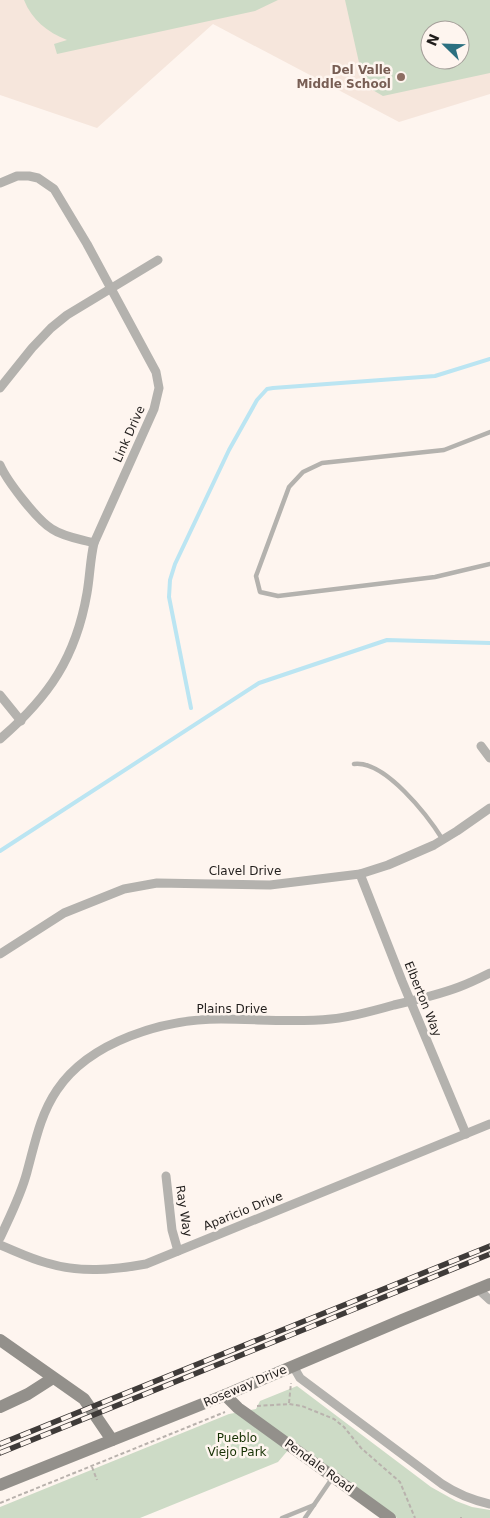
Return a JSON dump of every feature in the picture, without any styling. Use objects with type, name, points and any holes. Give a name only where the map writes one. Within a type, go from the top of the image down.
[{"type":"street","name":"Link Drive","points":[[0,183],[17,176],[29,176],[38,178],[54,189],[112,289],[156,372],[158,388],[154,409],[94,543],[90,562],[88,592],[70,654],[46,693],[21,721],[0,738]]},
{"type":"street","points":[[0,388],[32,348],[51,328],[67,315],[158,260]]},
{"type":"street","points":[[0,465],[32,510],[52,529],[94,543]]},
{"type":"street","points":[[0,695],[21,721]]},
{"type":"street","points":[[481,746],[490,758]]},
{"type":"street","name":"Clavel Drive","points":[[0,954],[64,913],[124,889],[157,883],[270,885],[360,874],[402,859],[443,840],[490,808]]},
{"type":"street","name":"Elberton Way","points":[[360,874],[466,1134]]},
{"type":"street","name":"Plains Drive","points":[[0,1238],[18,1199],[37,1132],[57,1089],[74,1070],[108,1046],[128,1037],[166,1025],[190,1021],[222,1019],[276,1021],[332,1019],[364,1013],[461,987],[490,973]]},
{"type":"street","name":"Aparicio Drive","points":[[0,1245],[46,1263],[86,1270],[107,1270],[146,1264],[490,1124]]},
{"type":"street","name":"Ray Way","points":[[166,1176],[172,1230],[178,1251]]},
{"type":"street","points":[[484,1287],[490,1300]]},
{"type":"street","name":"Roseway Drive","points":[[0,1485],[225,1395],[484,1287]]},
{"type":"street","points":[[0,1340],[84,1399],[112,1440]]},
{"type":"street","points":[[293,1366],[300,1378],[442,1484],[455,1493],[490,1504]]},
{"type":"street","points":[[0,1407],[28,1394],[53,1378]]},
{"type":"street","name":"Pendale Road","points":[[225,1395],[238,1408],[390,1518]]},
{"type":"lane","points":[[490,432],[444,450],[322,463],[303,472],[289,487],[256,576],[260,592],[278,596],[435,577],[490,564]]},
{"type":"lane","points":[[354,764],[362,763],[378,770],[408,795],[418,805],[443,840]]},
{"type":"lane","points":[[305,1518],[334,1476]]},
{"type":"lane","points":[[282,1518],[315,1504]]},
{"type":"path","points":[[289,1404],[291,1383]]},
{"type":"path","points":[[0,1503],[224,1412],[253,1404],[255,1406],[289,1404],[302,1406],[325,1415],[344,1427],[361,1448],[400,1482],[415,1518]]},
{"type":"path","points":[[92,1467],[97,1480]]},
{"type":"shaded area","name":"Del Valle Middle School","points":[[0,0],[490,0],[490,94],[399,122],[213,24],[97,128],[0,95]]},
{"type":"green space","points":[[24,0],[278,0],[255,11],[57,54],[54,44],[67,40],[41,24],[31,14]]},
{"type":"green space","points":[[345,0],[490,0],[490,73],[383,96],[364,85]]},
{"type":"green space","name":"Pueblo Viejo Park","points":[[297,1386],[431,1487],[456,1501],[472,1507],[490,1510],[490,1518],[397,1518],[295,1442],[278,1462],[140,1518],[0,1518],[0,1507],[229,1414],[256,1409],[260,1401]]},
{"type":"waterway","points":[[191,708],[169,597],[170,580],[175,564],[229,450],[257,400],[267,389],[435,376],[490,359]]},
{"type":"waterway","points":[[0,851],[259,683],[387,640],[490,643]]},
{"type":"railway","points":[[0,1444],[490,1246]]},
{"type":"railway","points":[[0,1453],[490,1254]]},
{"type":"place","name":"Del Valle Middle School","points":[[401,77]]}]
